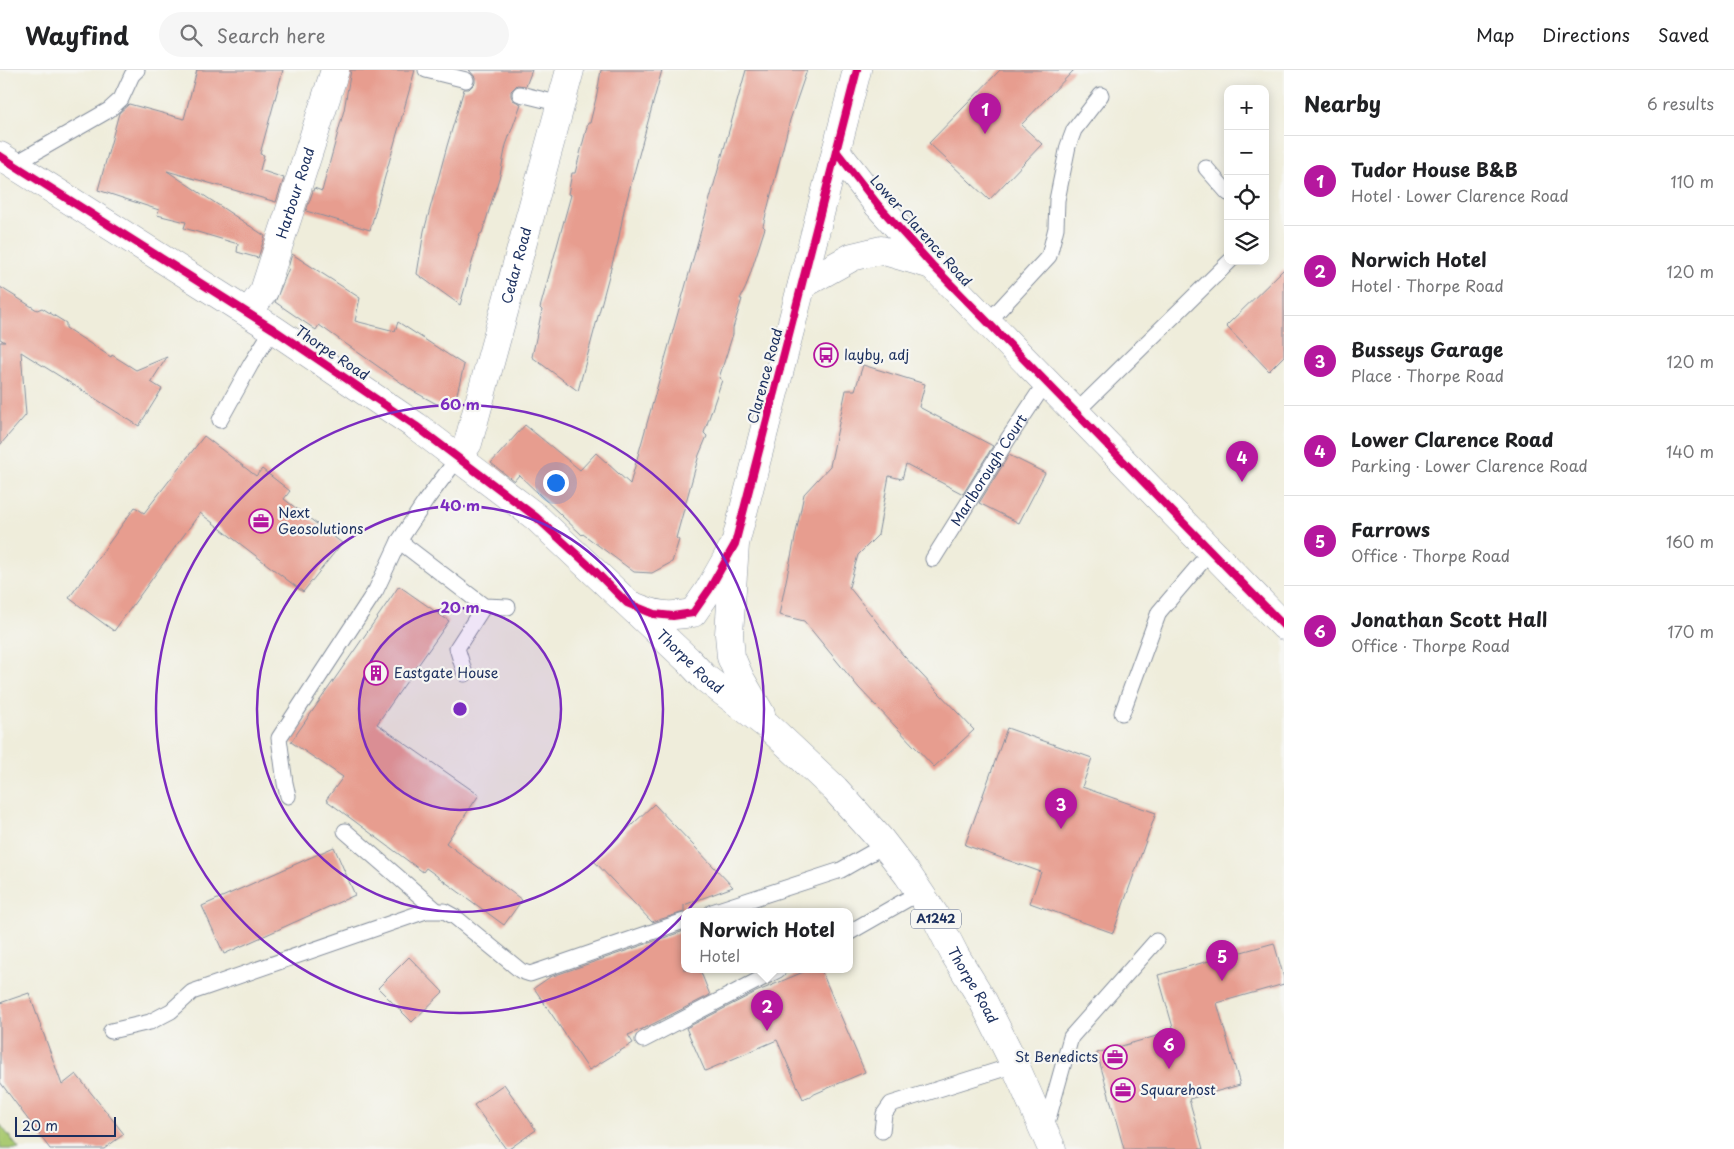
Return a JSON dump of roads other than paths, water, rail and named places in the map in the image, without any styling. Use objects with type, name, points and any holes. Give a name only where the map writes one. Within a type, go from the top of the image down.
[{"type":"main road","name":"Harbour Road","points":[[248,313],[264,291],[335,70]]},
{"type":"main road","name":"Cedar Road","points":[[458,458],[468,443],[570,70]]},
{"type":"main road","name":"Clarence Road","points":[[768,726],[740,678],[731,657],[729,634],[734,544],[857,70]]},
{"type":"main road","name":"Lower Clarence Road","points":[[836,151],[878,205],[932,265],[1284,626]]},
{"type":"main road","name":"Thorpe Road","points":[[7,161],[273,328],[416,426],[536,517],[597,573],[705,678],[768,726],[835,789],[885,845],[920,892],[982,999],[1015,1065],[1048,1140]]},
{"type":"main road","name":"Lower Clarence Road","points":[[802,285],[852,257],[881,250],[932,265]]},
{"type":"main road","name":"Clarence Road","points":[[627,604],[654,614],[673,616],[693,613],[709,590],[734,544]]},
{"type":"lane","points":[[7,161],[109,110],[121,99],[132,75],[137,70]]},
{"type":"lane","points":[[426,70],[466,80]]},
{"type":"lane","points":[[520,94],[561,104]]},
{"type":"lane","points":[[988,322],[1049,256],[1056,228],[1057,200],[1068,146],[1074,130],[1101,95]]},
{"type":"lane","points":[[1206,168],[1224,188]]},
{"type":"lane","points":[[1076,412],[1226,265]]},
{"type":"lane","points":[[220,420],[273,328]]},
{"type":"lane","name":"Marlborough Court","points":[[933,559],[1003,446],[1046,382]]},
{"type":"lane","points":[[288,796],[279,738],[376,590],[399,541],[427,498],[458,458]]},
{"type":"lane","points":[[399,541],[484,606],[508,607]]},
{"type":"lane","points":[[1122,713],[1158,612],[1211,551]]},
{"type":"lane","points":[[465,674],[457,648],[484,606]]},
{"type":"lane","points":[[345,830],[436,910]]},
{"type":"lane","points":[[724,908],[841,870],[885,845]]},
{"type":"lane","points":[[853,930],[920,892]]},
{"type":"lane","points":[[111,1031],[150,1022],[170,1011],[192,992],[416,914],[436,910],[444,911],[455,917],[521,971],[530,974],[681,922]]},
{"type":"lane","points":[[1048,1140],[1071,1037],[1156,940]]},
{"type":"lane","points":[[643,1040],[772,973]]},
{"type":"lane","points":[[882,1131],[884,1114],[891,1104],[1015,1065]]},
{"type":"place","name":"Tudor House B&B","points":[[985,134]]},
{"type":"place","name":"layby, adj","points":[[826,355]]},
{"type":"place","name":"Lower Clarence Road","points":[[1242,482]]},
{"type":"place","name":"Next Geosolutions","points":[[261,521]]},
{"type":"place","name":"Eastgate House","points":[[376,673]]},
{"type":"place","name":"Busseys Garage","points":[[1061,829]]},
{"type":"place","name":"Farrows","points":[[1222,981]]},
{"type":"place","name":"Norwich Hotel","points":[[767,1031]]},
{"type":"place","name":"St Benedicts","points":[[1115,1057]]},
{"type":"place","name":"Jonathan Scott Hall","points":[[1169,1069]]},
{"type":"place","name":"Squarehost","points":[[1123,1090]]}]
